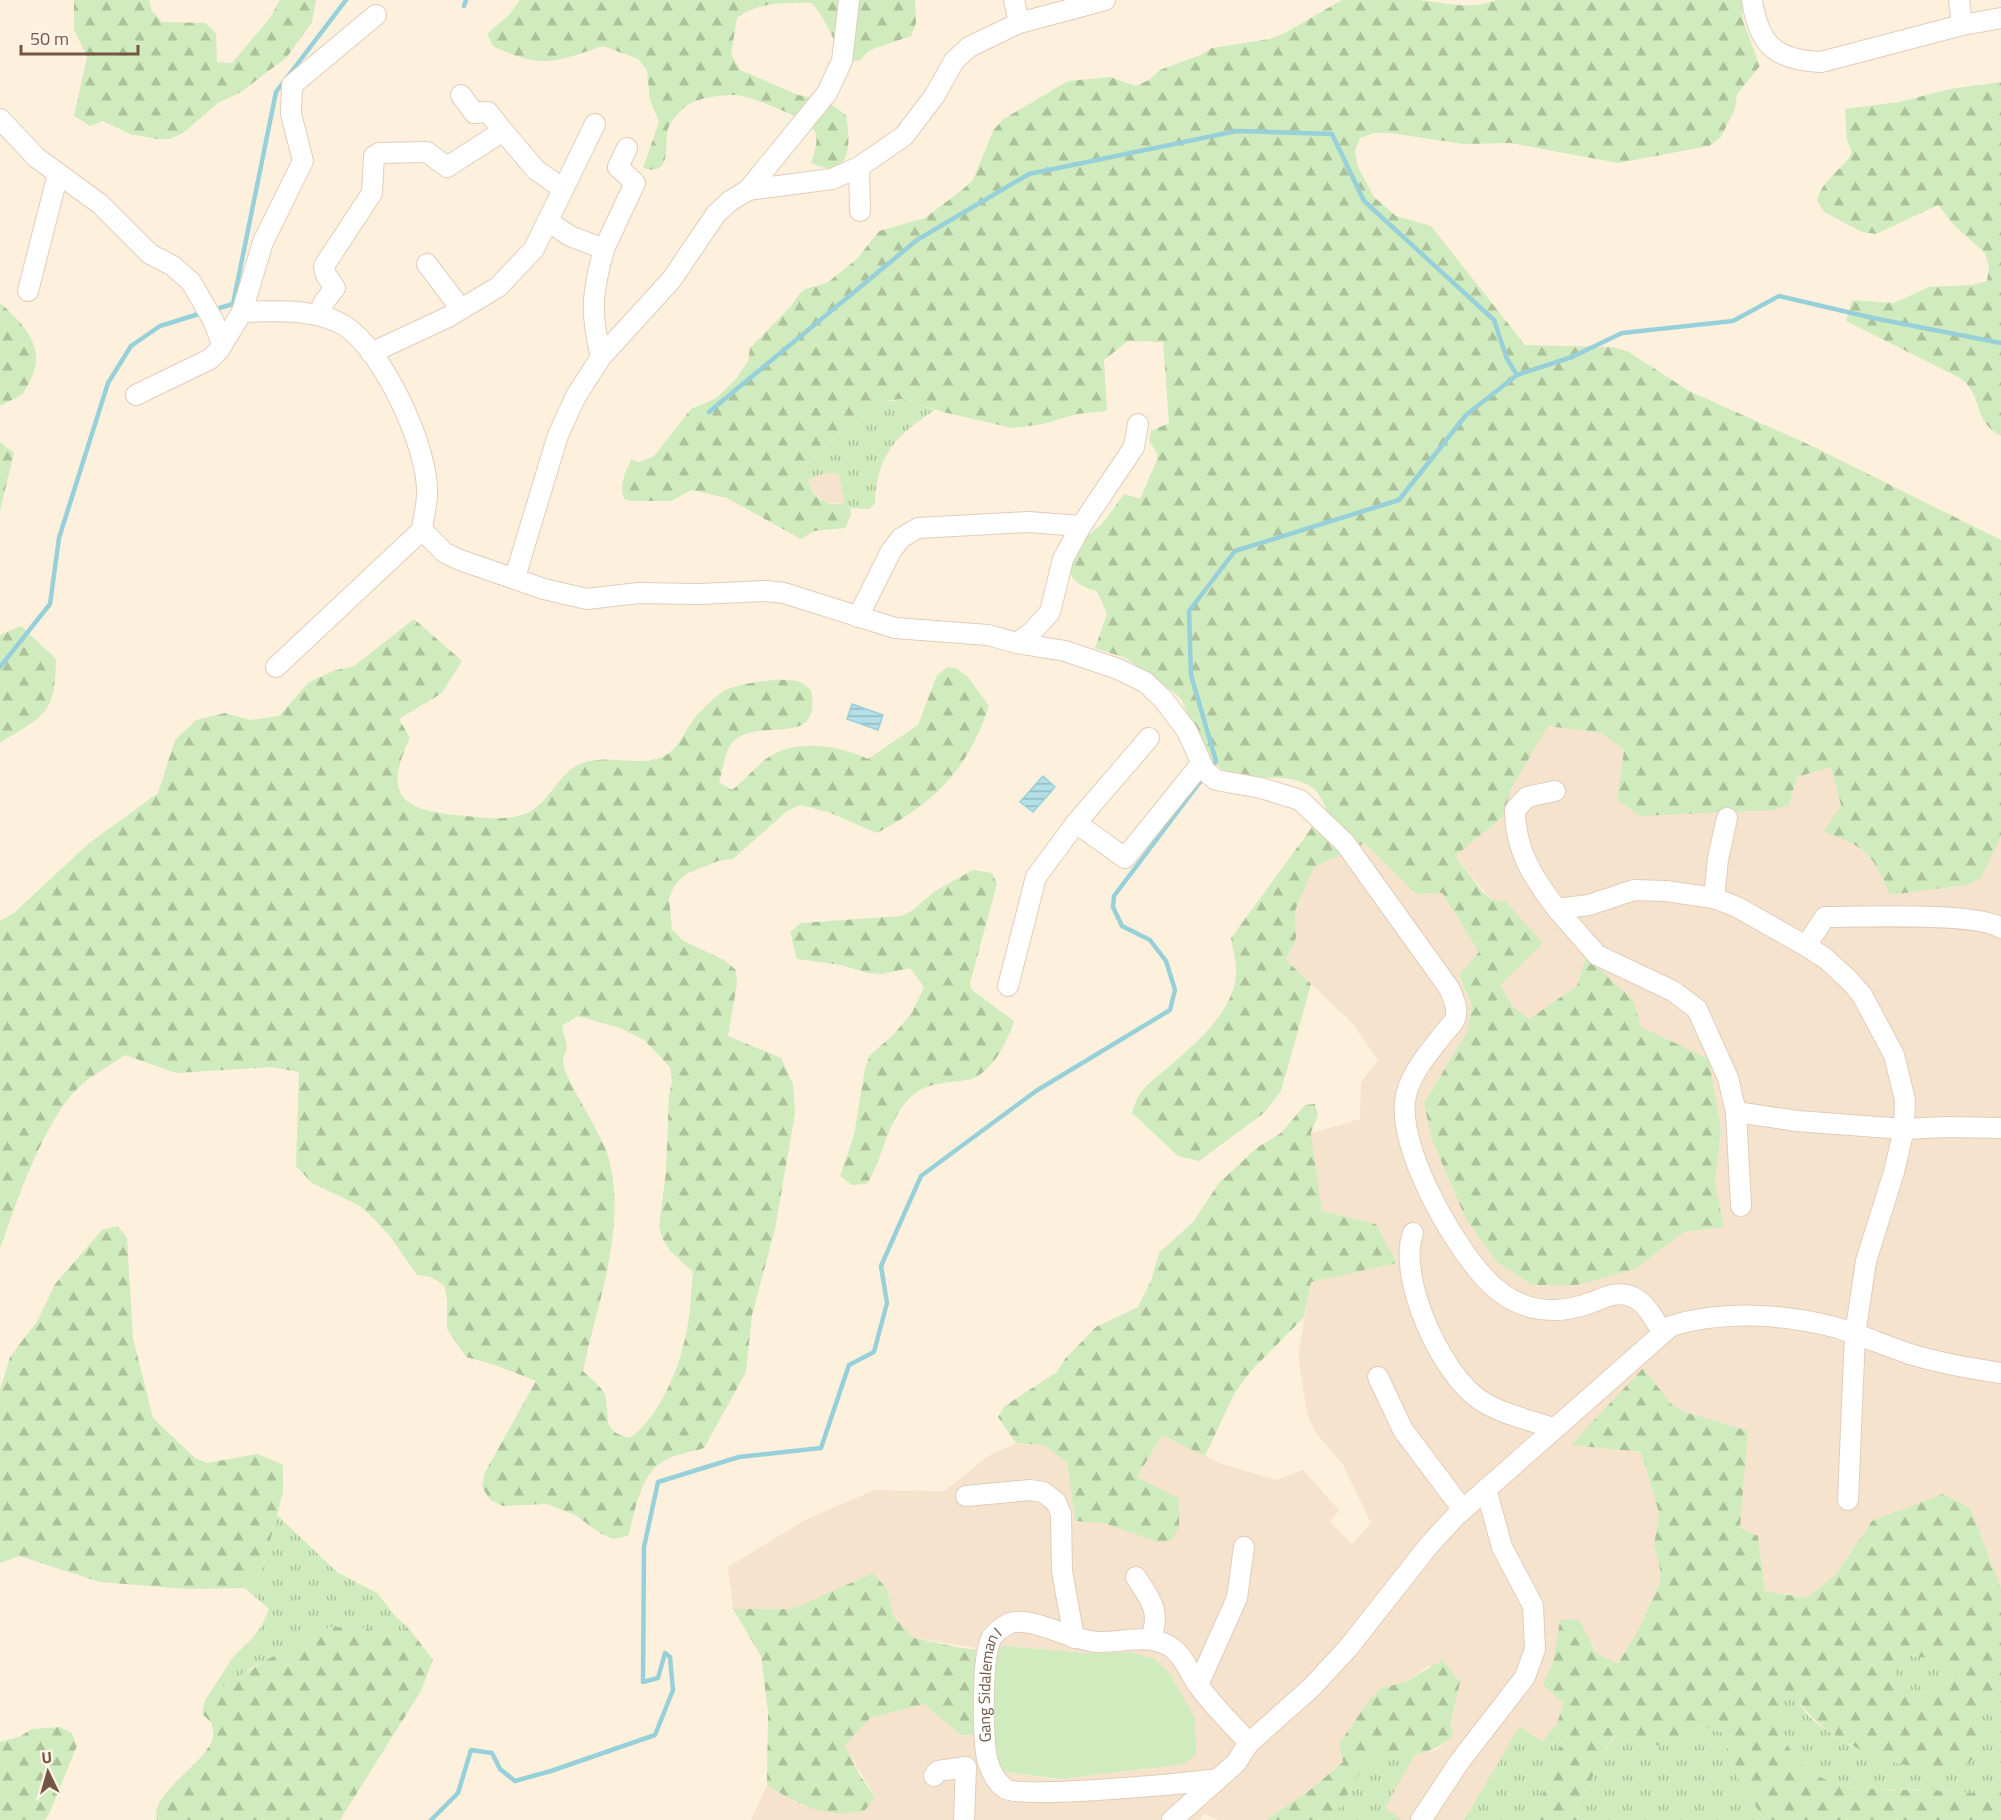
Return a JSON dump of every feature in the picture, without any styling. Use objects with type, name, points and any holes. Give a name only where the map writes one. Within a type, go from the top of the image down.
[{"type":"street","points":[[515,578],[558,435],[576,396],[601,357],[672,279],[716,214],[730,201],[748,190],[827,93],[842,61],[849,0]]},
{"type":"street","points":[[1014,0],[1019,23]]},
{"type":"street","points":[[748,190],[832,179],[859,166],[904,136],[935,96],[954,61],[969,46],[1019,23],[1105,0]]},
{"type":"street","points":[[1752,0],[1758,27],[1777,54],[1798,61],[1821,62],[1962,25],[2001,18]]},
{"type":"street","points":[[1959,0],[1962,25]]},
{"type":"street","points":[[136,395],[210,359],[222,344],[242,312],[263,242],[303,161],[291,114],[292,85],[376,15]]},
{"type":"street","points":[[461,95],[474,113],[488,112],[536,170],[562,188]]},
{"type":"street","points":[[0,119],[37,158],[100,204],[150,254],[173,266],[191,282],[213,320],[222,344]]},
{"type":"street","points":[[371,353],[461,309],[498,287],[534,249],[595,124]]},
{"type":"street","points":[[318,315],[324,302],[335,288],[326,275],[324,266],[372,193],[374,156],[379,153],[427,152],[447,166],[503,132]]},
{"type":"street","points":[[601,357],[593,324],[593,293],[604,249],[635,183],[634,179],[618,167],[627,148]]},
{"type":"street","points":[[859,166],[860,211]]},
{"type":"street","points":[[28,291],[58,174]]},
{"type":"street","points":[[549,222],[570,236],[604,249]]},
{"type":"street","points":[[428,264],[461,309]]},
{"type":"street","points":[[242,312],[269,311],[318,315],[345,326],[371,353],[391,380],[424,467],[428,494],[422,530],[276,667]]},
{"type":"street","points":[[1017,643],[1032,632],[1050,612],[1063,559],[1081,526],[1134,447],[1138,424]]},
{"type":"street","points":[[858,617],[891,550],[901,538],[918,528],[1028,522],[1081,526]]},
{"type":"street","points":[[422,530],[445,553],[460,560],[544,589],[587,599],[638,593],[700,594],[766,591],[805,598],[895,628],[976,633],[1065,651],[1145,682],[1163,699],[1187,731],[1207,772],[1300,800],[1345,843],[1449,988],[1454,999],[1455,1019],[1410,1081],[1406,1098],[1406,1134],[1414,1159],[1444,1217],[1483,1276],[1511,1300],[1538,1311],[1568,1311],[1613,1294],[1624,1294],[1643,1304],[1662,1332]]},
{"type":"street","points":[[1008,986],[1036,877],[1076,824],[1149,738]]},
{"type":"street","points":[[1076,824],[1125,858],[1207,772]]},
{"type":"street","points":[[1555,791],[1527,797],[1515,810],[1522,854],[1531,875],[1597,955],[1673,991],[1697,1009],[1728,1078],[1736,1112],[1741,1206]]},
{"type":"street","points":[[1714,898],[1718,859],[1727,818]]},
{"type":"street","points":[[1557,909],[1589,905],[1616,894],[1634,890],[1666,891],[1714,898],[1762,919],[1825,958],[1849,980],[1873,1014],[1894,1055],[1905,1100],[1904,1129],[1894,1172],[1866,1261],[1855,1335],[1848,1500]]},
{"type":"street","points":[[1806,946],[1825,917],[1965,920],[1995,924],[2001,928]]},
{"type":"street","points":[[1736,1112],[1797,1121],[1904,1129],[2001,1128]]},
{"type":"street","points":[[1413,1233],[1408,1252],[1421,1312],[1434,1344],[1445,1362],[1479,1400],[1553,1428]]},
{"type":"street","points":[[1172,1820],[1236,1763],[1249,1743],[1312,1688],[1348,1648],[1430,1544],[1463,1510],[1671,1326],[1698,1319],[1776,1317],[1835,1328],[1940,1363],[2001,1373]]},
{"type":"street","points":[[1378,1377],[1403,1430],[1463,1510]]},
{"type":"street","points":[[1421,1820],[1460,1761],[1525,1677],[1535,1649],[1533,1606],[1502,1547],[1486,1489]]},
{"type":"street","points":[[966,1496],[1030,1490],[1043,1492],[1056,1502],[1061,1514],[1062,1571],[1074,1638]]},
{"type":"street","points":[[1198,1685],[1237,1598],[1244,1547]]},
{"type":"street","points":[[1136,1577],[1152,1603],[1156,1616],[1151,1638],[1177,1652],[1198,1685],[1249,1743]]},
{"type":"street","name":"Gang Sidaleman I","points":[[1151,1638],[1096,1642],[1074,1638],[1022,1622],[1005,1625],[992,1638],[986,1657],[984,1724],[990,1766],[997,1782],[1007,1790],[1019,1792],[1176,1785],[1218,1779]]},
{"type":"street","points":[[934,1776],[938,1771],[990,1766]]},
{"type":"street","points":[[964,1820],[966,1767]]},
{"type":"shaded area","points":[[825,473],[840,474],[845,504],[824,502],[809,487],[807,480]]},
{"type":"shaded area","points":[[1548,726],[1602,733],[1624,750],[1617,800],[1789,805],[1797,777],[1831,767],[1841,805],[1825,832],[1853,842],[1877,863],[1891,895],[1967,885],[1981,878],[2001,836],[2001,1588],[1996,1579],[1872,1521],[1836,1574],[1807,1598],[1765,1591],[1758,1536],[1740,1528],[1748,1431],[1685,1412],[1672,1405],[1643,1368],[1572,1445],[1641,1452],[1659,1513],[1654,1546],[1660,1568],[1660,1582],[1640,1627],[1618,1665],[1596,1653],[1593,1644],[1560,1620],[1553,1662],[1543,1685],[1564,1704],[1557,1723],[1542,1743],[1520,1727],[1464,1820],[1402,1820],[1384,1808],[1415,1754],[1437,1750],[1453,1736],[1451,1723],[1456,1704],[1430,1665],[1407,1681],[1380,1689],[1370,1699],[1343,1762],[1310,1790],[1266,1820],[1218,1820],[1204,1814],[1199,1820],[751,1820],[767,1785],[803,1806],[875,1797],[844,1745],[870,1718],[924,1704],[961,1735],[993,1734],[1007,1772],[1052,1779],[1145,1769],[1195,1718],[1170,1674],[1132,1652],[1088,1653],[1003,1646],[994,1651],[914,1638],[894,1617],[887,1589],[873,1573],[793,1610],[733,1609],[728,1567],[805,1520],[874,1490],[944,1491],[990,1455],[1016,1443],[1044,1445],[1067,1463],[1075,1521],[1103,1523],[1159,1542],[1137,1477],[1162,1435],[1222,1464],[1276,1480],[1303,1470],[1339,1510],[1330,1522],[1352,1544],[1371,1523],[1343,1465],[1316,1433],[1307,1413],[1298,1355],[1311,1282],[1376,1224],[1322,1211],[1311,1133],[1360,1119],[1361,1082],[1378,1060],[1354,1025],[1286,960],[1296,938],[1295,912],[1314,867],[1365,843],[1416,894],[1442,893],[1479,952],[1459,975],[1472,1006],[1466,1034],[1424,1103],[1432,1140],[1466,1219],[1497,1262],[1635,1269],[1684,1232],[1724,1227],[1715,1183],[1721,1130],[1709,1059],[1640,1027],[1633,1000],[1586,957],[1577,986],[1529,1020],[1513,1007],[1499,985],[1492,900],[1455,856],[1503,817],[1511,789]]},
{"type":"green space","points":[[74,0],[149,0],[151,10],[162,22],[205,23],[216,33],[217,62],[232,63],[270,18],[280,0],[316,0],[312,22],[287,57],[241,92],[218,103],[183,133],[170,139],[157,139],[130,134],[103,121],[90,126],[74,116],[87,57],[74,29]]},
{"type":"green space","points":[[520,0],[915,0],[916,23],[911,36],[870,50],[860,60],[848,62],[812,3],[773,4],[745,13],[737,18],[731,54],[740,70],[798,95],[825,100],[846,115],[848,147],[846,156],[834,167],[824,168],[811,163],[816,148],[816,139],[815,132],[810,126],[762,102],[726,95],[696,101],[675,117],[667,132],[664,163],[653,170],[643,168],[659,122],[650,100],[647,70],[638,59],[603,46],[560,59],[537,61],[510,54],[493,46],[487,34],[509,15]]},
{"type":"green space","points":[[1342,0],[1418,0],[1476,5],[1496,0],[1742,0],[1743,21],[1760,66],[1737,94],[1735,109],[1721,137],[1709,146],[1618,163],[1510,143],[1464,144],[1390,133],[1374,133],[1360,138],[1355,151],[1357,165],[1374,197],[1396,216],[1431,226],[1525,345],[1612,347],[1627,351],[1689,391],[1814,447],[2001,540],[2001,836],[1981,878],[1967,885],[1890,895],[1879,870],[1867,854],[1850,842],[1824,832],[1841,805],[1831,767],[1797,777],[1789,805],[1774,810],[1640,816],[1617,800],[1624,750],[1602,733],[1548,726],[1511,789],[1503,817],[1455,856],[1482,891],[1492,900],[1506,902],[1543,943],[1500,985],[1513,1007],[1529,1019],[1577,986],[1586,956],[1633,1000],[1641,1027],[1709,1059],[1721,1130],[1715,1183],[1724,1227],[1684,1232],[1635,1269],[1577,1285],[1532,1285],[1497,1262],[1466,1219],[1432,1140],[1424,1103],[1466,1034],[1472,1006],[1459,975],[1479,952],[1442,893],[1416,894],[1365,843],[1314,867],[1295,911],[1296,938],[1286,960],[1311,984],[1281,1091],[1264,1113],[1199,1161],[1178,1156],[1132,1113],[1137,1098],[1144,1088],[1199,1040],[1219,1016],[1233,989],[1236,975],[1231,938],[1326,808],[1316,791],[1293,779],[1246,777],[1224,771],[1217,766],[1204,749],[1182,700],[1176,694],[1126,658],[1095,648],[1107,614],[1097,591],[1084,587],[1071,575],[1069,562],[1077,546],[1104,521],[1124,494],[1140,499],[1157,460],[1157,453],[1149,441],[1151,431],[1169,423],[1163,342],[1128,341],[1104,360],[1107,411],[1077,414],[1043,424],[1012,428],[943,412],[904,399],[883,402],[821,448],[807,466],[807,478],[815,495],[825,502],[850,508],[851,515],[845,528],[814,531],[801,539],[727,498],[692,490],[671,501],[624,499],[623,479],[631,460],[640,462],[654,456],[691,409],[716,398],[736,379],[748,361],[750,348],[791,306],[800,293],[805,289],[827,283],[857,259],[879,231],[925,218],[973,180],[993,131],[1002,120],[1068,81],[1110,77],[1136,86],[1149,80],[1160,70],[1212,48],[1270,39],[1283,34]]},
{"type":"green space","points":[[2001,82],[2001,436],[1986,423],[1973,394],[1962,379],[1846,321],[1852,300],[1894,303],[1929,287],[1973,285],[1987,281],[1989,267],[1985,253],[1953,224],[1938,205],[1876,234],[1862,232],[1824,212],[1817,200],[1823,186],[1852,153],[1847,140],[1845,109],[1899,102],[1950,89]]},
{"type":"green space","points":[[0,303],[24,327],[30,336],[36,356],[31,379],[24,392],[0,406]]},
{"type":"green space","points":[[904,399],[935,410],[910,428],[891,448],[879,472],[875,503],[870,509],[850,508],[845,504],[839,474],[825,473],[807,480],[807,466],[821,448],[883,402]]},
{"type":"green space","points":[[0,442],[14,453],[0,511]]},
{"type":"green space","points":[[414,619],[462,661],[442,693],[399,719],[410,738],[401,759],[398,776],[399,789],[404,798],[428,810],[488,818],[518,816],[534,809],[548,796],[566,773],[582,763],[592,760],[646,761],[666,755],[675,748],[694,719],[710,702],[728,689],[743,685],[775,680],[800,682],[811,690],[812,709],[807,721],[797,727],[753,732],[740,736],[730,746],[719,782],[732,790],[766,759],[790,748],[830,747],[868,759],[918,725],[937,675],[948,667],[956,668],[968,677],[989,706],[981,728],[960,766],[933,796],[898,821],[877,833],[828,812],[800,805],[787,811],[733,859],[718,861],[686,874],[675,885],[669,898],[672,929],[682,940],[724,960],[736,970],[737,984],[728,1036],[781,1058],[793,1084],[795,1113],[775,1229],[752,1315],[746,1372],[704,1448],[664,1461],[649,1475],[640,1494],[628,1536],[613,1539],[600,1533],[575,1515],[547,1504],[503,1506],[490,1500],[482,1487],[485,1472],[536,1381],[495,1365],[466,1357],[447,1329],[447,1299],[444,1285],[431,1277],[417,1275],[389,1235],[369,1214],[358,1205],[312,1183],[296,1166],[299,1072],[272,1067],[176,1073],[125,1055],[79,1087],[54,1120],[32,1163],[0,1249],[0,921],[15,912],[88,844],[158,793],[175,740],[196,720],[225,713],[250,720],[279,716],[309,682],[333,671],[354,666]],"holes":[[[578,1016],[620,1028],[644,1040],[670,1067],[672,1082],[669,1096],[666,1171],[659,1227],[670,1251],[693,1272],[688,1323],[676,1370],[652,1415],[630,1438],[614,1432],[610,1427],[605,1395],[583,1371],[608,1266],[612,1239],[614,1185],[605,1148],[569,1079],[563,1060],[567,1047],[563,1025]]]},
{"type":"green space","points":[[21,626],[56,659],[53,692],[44,712],[37,719],[0,743],[0,635]]},
{"type":"green space","points":[[973,870],[992,873],[997,884],[970,983],[972,990],[1014,1021],[1011,1029],[997,1057],[976,1077],[933,1085],[914,1094],[898,1113],[867,1184],[852,1185],[840,1176],[854,1135],[865,1068],[870,1055],[892,1036],[912,1013],[924,987],[910,968],[882,974],[868,973],[841,965],[797,959],[790,932],[801,923],[901,916],[913,910],[935,891]]},
{"type":"green space","points":[[1315,1104],[1318,1115],[1311,1133],[1322,1211],[1376,1224],[1397,1263],[1311,1282],[1304,1317],[1251,1371],[1234,1394],[1205,1456],[1162,1435],[1137,1477],[1179,1498],[1179,1527],[1172,1540],[1159,1542],[1103,1523],[1075,1521],[1067,1463],[1044,1445],[1016,1443],[998,1417],[1005,1406],[1057,1372],[1065,1359],[1096,1327],[1138,1307],[1151,1281],[1159,1253],[1193,1222],[1219,1183],[1258,1147],[1281,1133],[1305,1105]]},
{"type":"green space","points":[[118,1226],[127,1238],[133,1338],[153,1418],[195,1458],[207,1463],[258,1454],[283,1465],[283,1492],[263,1568],[245,1588],[188,1589],[100,1582],[19,1556],[0,1563],[0,1390],[10,1357],[38,1320],[55,1284],[102,1230]]},
{"type":"green space","points":[[1643,1368],[1672,1405],[1685,1412],[1748,1431],[1740,1528],[1758,1536],[1765,1591],[1807,1598],[1836,1574],[1872,1521],[1943,1494],[1970,1508],[2001,1588],[2001,1697],[1975,1719],[1979,1745],[1973,1759],[1957,1766],[1918,1766],[1877,1757],[1830,1732],[1806,1711],[1798,1699],[1781,1700],[1779,1718],[1787,1744],[1799,1761],[1814,1774],[1831,1782],[1871,1789],[1975,1793],[2001,1791],[2001,1820],[1764,1820],[1726,1757],[1729,1734],[1701,1727],[1680,1741],[1663,1745],[1638,1743],[1615,1736],[1598,1760],[1589,1788],[1579,1798],[1577,1820],[1533,1820],[1561,1746],[1557,1723],[1564,1704],[1543,1685],[1553,1662],[1560,1620],[1579,1619],[1596,1653],[1618,1664],[1640,1627],[1660,1582],[1660,1568],[1654,1546],[1659,1513],[1641,1452],[1571,1445]],"holes":[[[1901,1654],[1944,1661],[1953,1668],[1952,1681],[1932,1690],[1923,1691],[1908,1688],[1895,1674],[1890,1663]]]},
{"type":"green space","points":[[277,1515],[337,1572],[377,1593],[396,1617],[408,1627],[393,1638],[362,1627],[298,1643],[272,1659],[254,1666],[225,1687],[217,1682],[233,1658],[257,1633],[269,1609],[245,1588],[263,1568]]},
{"type":"green space","points":[[873,1573],[887,1589],[894,1617],[914,1638],[961,1648],[994,1651],[993,1734],[961,1735],[924,1704],[870,1718],[845,1745],[859,1774],[875,1797],[865,1810],[851,1813],[826,1812],[791,1799],[767,1785],[768,1712],[761,1656],[733,1609],[793,1609]]},
{"type":"green space","points":[[329,1627],[362,1627],[393,1638],[408,1627],[433,1660],[421,1691],[340,1820],[157,1820],[157,1810],[161,1799],[209,1747],[213,1737],[212,1723],[202,1714],[205,1700],[217,1682],[225,1687],[262,1662]]},
{"type":"green space","points":[[1003,1646],[1088,1653],[1132,1652],[1154,1659],[1170,1674],[1195,1718],[1196,1755],[1184,1764],[1060,1779],[1007,1772],[995,1762],[991,1707],[997,1649]]},
{"type":"green space","points":[[1900,1654],[1944,1661],[1953,1668],[1952,1681],[1932,1690],[1915,1691],[1907,1688],[1895,1674],[1890,1663]]},
{"type":"green space","points":[[1443,1660],[1460,1682],[1451,1723],[1453,1736],[1426,1752],[1397,1757],[1376,1756],[1365,1765],[1332,1820],[1266,1820],[1310,1790],[1343,1762],[1339,1744],[1370,1699],[1380,1689],[1407,1681]]},
{"type":"green space","points":[[2001,1697],[2001,1791],[1992,1792],[1871,1789],[1831,1782],[1814,1774],[1799,1761],[1787,1744],[1779,1718],[1781,1700],[1798,1699],[1805,1712],[1815,1722],[1851,1746],[1905,1765],[1979,1747],[1975,1719]]},
{"type":"green space","points":[[1557,1723],[1561,1746],[1533,1820],[1464,1820],[1520,1726],[1542,1742]]},
{"type":"green space","points":[[60,1727],[72,1733],[77,1746],[49,1814],[45,1820],[0,1820],[0,1742],[19,1737],[32,1729]]},
{"type":"green space","points":[[1701,1727],[1729,1734],[1726,1757],[1764,1820],[1577,1820],[1579,1798],[1589,1788],[1598,1760],[1616,1736],[1629,1741],[1676,1743]]},
{"type":"green space","points":[[1415,1754],[1385,1808],[1402,1820],[1332,1820],[1365,1765],[1376,1756]]},
{"type":"water","points":[[852,704],[883,715],[878,730],[847,719]]},
{"type":"water","points":[[1043,776],[1055,787],[1033,812],[1020,802]]},
{"type":"waterway","points":[[213,310],[233,304],[276,92],[346,0]]},
{"type":"waterway","points":[[464,6],[466,0]]},
{"type":"waterway","points":[[709,412],[917,240],[1029,174],[1237,131],[1332,134],[1364,201],[1494,320],[1507,359],[1517,375]]},
{"type":"waterway","points":[[1210,768],[1216,761],[1191,675],[1189,611],[1235,551],[1399,500],[1466,415],[1517,375],[1572,357],[1622,333],[1733,321],[1779,296],[1873,318],[2001,343]]},
{"type":"waterway","points":[[0,667],[50,604],[59,538],[108,383],[131,346],[160,326],[202,313]]},
{"type":"waterway","points":[[431,1820],[458,1793],[471,1750],[492,1753],[500,1769],[515,1781],[655,1735],[673,1690],[670,1657],[665,1653],[658,1678],[643,1682],[644,1547],[658,1482],[739,1457],[821,1448],[849,1365],[874,1352],[887,1303],[881,1266],[921,1176],[1036,1091],[1170,1010],[1175,990],[1166,961],[1150,940],[1122,926],[1113,907],[1114,896],[1203,778]]}]
